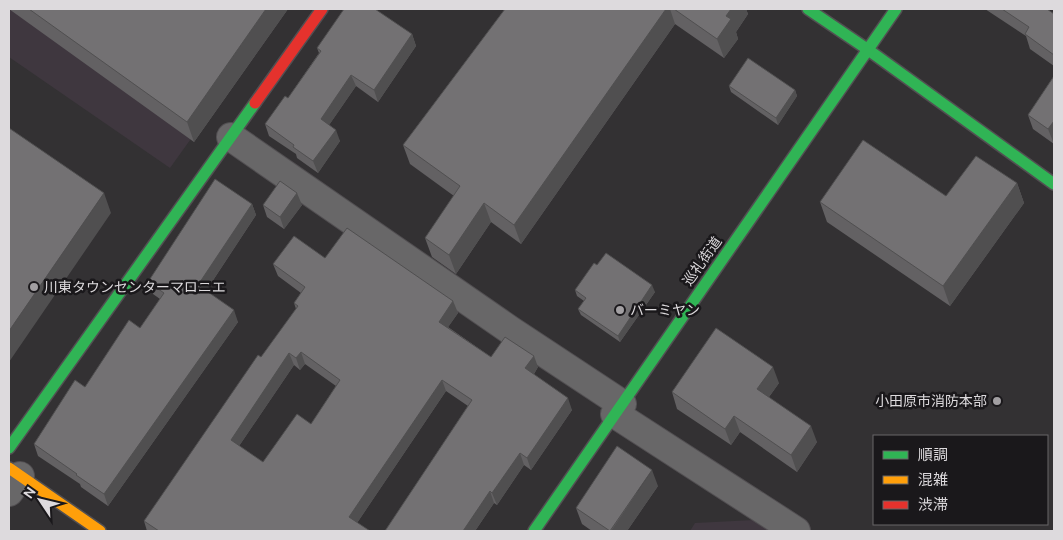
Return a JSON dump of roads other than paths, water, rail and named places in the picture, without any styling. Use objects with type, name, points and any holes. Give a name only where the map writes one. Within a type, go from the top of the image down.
[{"type":"street","points":[[9,448],[322,9]]},
{"type":"street","points":[[808,9],[867,49],[1054,184]]},
{"type":"street","name":"巡礼街道","points":[[534,531],[896,9]]},
{"type":"street","points":[[231,137],[510,330],[618,409],[796,531]]},
{"type":"street","points":[[12,478],[100,531]]},
{"type":"place","name":"川東タウンセンターマロニエ","points":[[34,287]]},
{"type":"place","name":"バーミヤン","points":[[620,310]]},
{"type":"place","name":"小田原市消防本部","points":[[997,401]]}]
